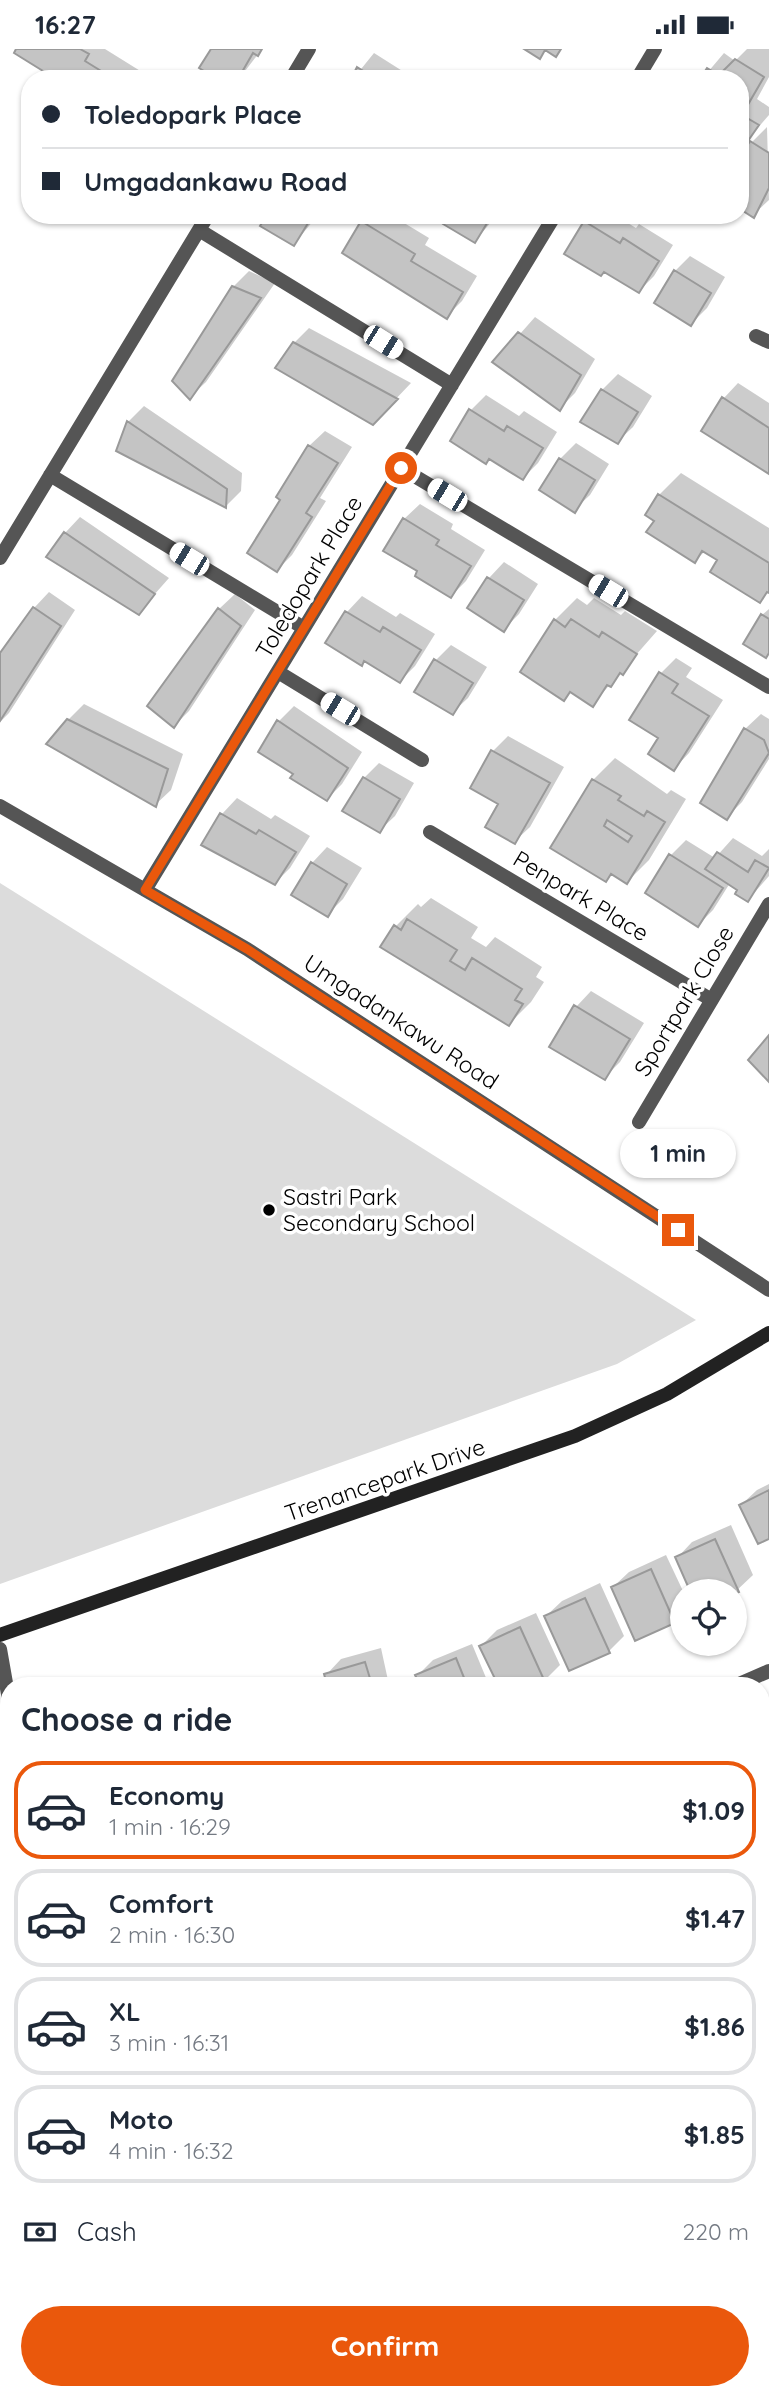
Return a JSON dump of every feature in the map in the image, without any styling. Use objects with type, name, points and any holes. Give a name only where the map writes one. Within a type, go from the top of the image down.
[{"type":"street","points":[[296,70],[309,49]]},
{"type":"street","points":[[642,70],[655,49]]},
{"type":"street","points":[[0,558],[203,224]]},
{"type":"street","name":"Toledopark Place","points":[[145,890],[550,224]]},
{"type":"street","points":[[199,230],[452,385]]},
{"type":"street","points":[[401,468],[769,687]]},
{"type":"street","points":[[50,475],[304,628]]},
{"type":"street","points":[[278,672],[422,760]]},
{"type":"street","name":"Umgadankawu Road","points":[[0,806],[247,949],[769,1290]]},
{"type":"street","name":"Penpark Place","points":[[430,832],[710,999]]},
{"type":"street","name":"Sportpark Close","points":[[639,1122],[769,904]]},
{"type":"street","name":"Trenancepark Drive","points":[[0,1635],[422,1492],[575,1436],[667,1394],[769,1333]]},
{"type":"street","points":[[0,1649],[5,1677]]},
{"type":"shaded area","name":"Sastri Park Secondary School","points":[[0,883],[696,1320],[617,1364],[0,1584]]},
{"type":"building","points":[[16,49],[80,49],[89,54],[85,61],[100,70],[41,70],[14,53]]},
{"type":"building","points":[[211,49],[262,49],[258,56],[253,53],[243,70],[199,68]]},
{"type":"building","points":[[524,49],[561,49],[556,57],[545,50],[540,59]]},
{"type":"building","points":[[735,59],[764,77],[749,103],[749,70],[724,70]]},
{"type":"building","points":[[749,119],[759,125],[749,140]]},
{"type":"building","points":[[749,143],[769,153],[769,188],[754,218],[749,215]]},
{"type":"building","points":[[261,224],[307,224],[294,246],[260,226]]},
{"type":"building","points":[[359,224],[366,224],[415,254],[411,261],[463,292],[447,319],[342,253]]},
{"type":"building","points":[[443,224],[487,224],[475,243]]},
{"type":"building","points":[[582,224],[589,224],[620,243],[623,238],[659,261],[639,293],[604,272],[601,276],[564,254]]},
{"type":"building","points":[[674,270],[711,293],[691,326],[654,303]]},
{"type":"building","points":[[232,286],[261,298],[190,400],[172,381]]},
{"type":"building","points":[[518,332],[581,375],[560,411],[492,362]]},
{"type":"building","points":[[293,342],[398,399],[373,425],[275,368]]},
{"type":"building","points":[[601,389],[638,412],[618,444],[580,422]]},
{"type":"building","points":[[722,397],[769,428],[769,474],[701,431]]},
{"type":"building","points":[[469,409],[504,431],[507,426],[543,448],[523,480],[489,459],[486,464],[450,441]]},
{"type":"building","points":[[127,421],[227,489],[226,508],[116,451]]},
{"type":"building","points":[[308,445],[338,463],[306,513],[312,517],[277,572],[247,553],[280,500],[276,497]]},
{"type":"building","points":[[559,458],[595,480],[575,513],[539,490]]},
{"type":"building","points":[[658,494],[769,563],[769,593],[767,592],[760,603],[710,572],[717,560],[702,551],[695,563],[646,532],[654,521],[645,515]]},
{"type":"building","points":[[403,518],[439,540],[436,545],[471,566],[451,598],[415,576],[417,571],[383,551]]},
{"type":"building","points":[[64,532],[155,594],[139,615],[46,557]]},
{"type":"building","points":[[487,577],[524,600],[504,632],[467,608]]},
{"type":"building","points":[[33,607],[61,626],[0,721],[0,653]]},
{"type":"building","points":[[218,608],[241,626],[174,728],[147,706]]},
{"type":"building","points":[[345,611],[380,632],[383,627],[421,650],[400,683],[364,661],[362,666],[325,643]]},
{"type":"building","points":[[761,614],[769,619],[769,653],[766,658],[743,644]]},
{"type":"building","points":[[554,619],[565,627],[571,619],[599,637],[602,632],[637,654],[623,675],[620,673],[611,687],[607,685],[593,707],[570,692],[564,701],[520,672]]},
{"type":"building","points":[[434,659],[473,683],[453,715],[414,692]]},
{"type":"building","points":[[659,672],[678,684],[672,693],[709,716],[674,771],[648,754],[658,738],[629,720]]},
{"type":"building","points":[[67,719],[168,769],[156,807],[46,744]]},
{"type":"building","points":[[277,720],[348,768],[327,801],[290,778],[293,774],[258,752]]},
{"type":"building","points":[[744,728],[764,740],[769,753],[727,820],[700,803]]},
{"type":"building","points":[[491,750],[550,783],[515,844],[485,827],[498,804],[470,788]]},
{"type":"building","points":[[363,777],[400,799],[380,833],[342,811]]},
{"type":"building","points":[[592,779],[621,796],[618,800],[644,816],[647,811],[665,822],[627,884],[611,874],[606,882],[550,848]],"holes":[[[607,820],[632,836],[628,842],[604,826]]]},
{"type":"building","points":[[220,813],[256,834],[259,830],[296,852],[275,885],[201,845]]},
{"type":"building","points":[[717,852],[748,872],[755,860],[769,868],[748,902],[735,894],[737,890],[705,869]]},
{"type":"building","points":[[669,854],[723,888],[698,927],[645,893]]},
{"type":"building","points":[[311,862],[347,884],[328,917],[291,895]]},
{"type":"building","points":[[407,919],[457,950],[450,961],[465,970],[472,958],[522,989],[515,1000],[523,1004],[509,1026],[380,947],[394,925],[401,930]]},
{"type":"building","points":[[574,1005],[630,1039],[605,1080],[549,1047]]},
{"type":"building","points":[[769,1035],[769,1082],[748,1060]]},
{"type":"building","points":[[769,1490],[769,1539],[758,1544],[739,1505]]},
{"type":"building","points":[[715,1539],[733,1579],[685,1579],[675,1557]]},
{"type":"building","points":[[651,1569],[670,1612],[670,1625],[635,1641],[611,1587]]},
{"type":"building","points":[[585,1598],[610,1653],[569,1671],[544,1616]]},
{"type":"building","points":[[520,1627],[543,1677],[494,1677],[479,1646]]},
{"type":"building","points":[[456,1658],[464,1677],[416,1677],[415,1675]]},
{"type":"building","points":[[365,1662],[370,1677],[325,1677],[324,1674]]},
{"type":"place","name":"Sastri Park Secondary School","points":[[269,1210]]},
{"type":"route","points":[[401,468],[145,890],[247,949],[678,1230]]}]
